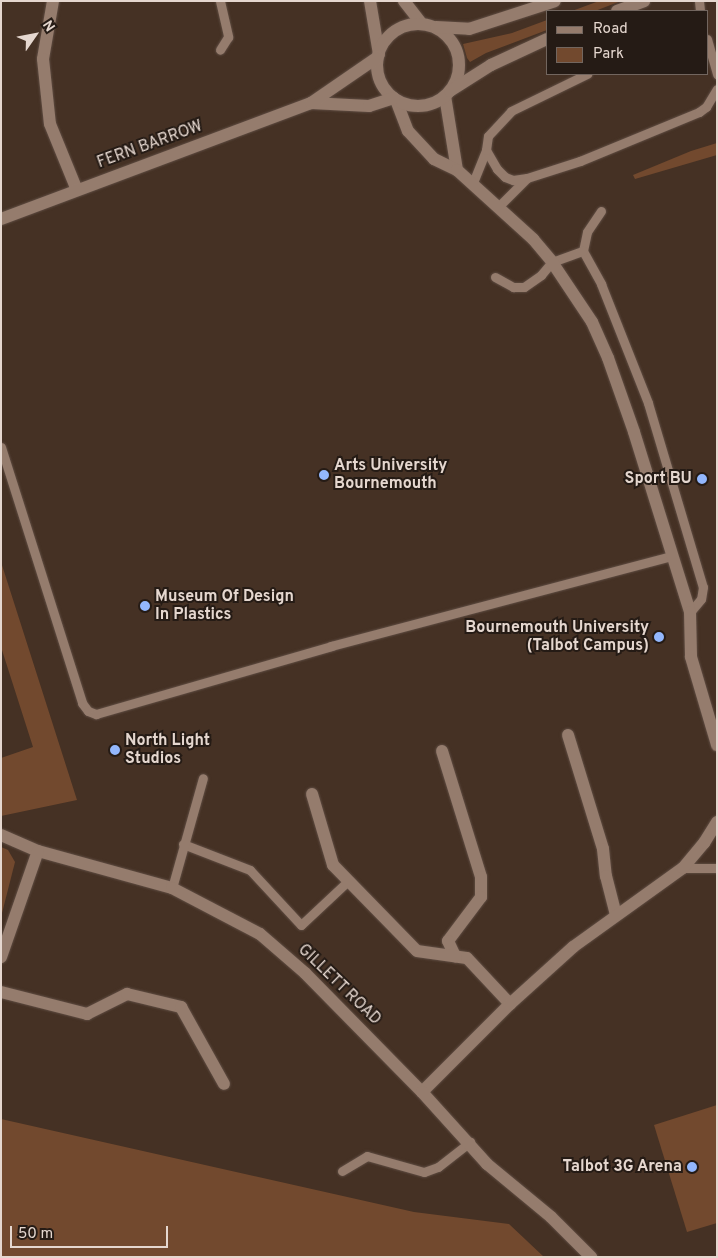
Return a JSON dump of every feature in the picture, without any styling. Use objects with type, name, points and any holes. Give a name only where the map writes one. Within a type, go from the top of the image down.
[{"type":"street","points":[[53,1],[43,59],[50,124],[77,190]]},
{"type":"street","points":[[370,1],[378,56],[377,70],[380,80],[395,99],[408,131],[434,159],[457,170],[533,239],[552,262],[587,315],[608,358],[634,432],[671,556],[690,612],[691,657],[717,745]]},
{"type":"street","points":[[404,1],[428,26],[452,41],[458,56],[459,73],[448,94],[457,170]]},
{"type":"street","name":"FERN BARROW","points":[[1,219],[311,103],[378,56],[386,40],[396,30],[409,25],[469,29],[555,1]]},
{"type":"street","points":[[621,10],[644,1]]},
{"type":"street","points":[[395,99],[410,106],[435,103],[491,65],[546,40]]},
{"type":"street","name":"FERN BARROW","points":[[311,103],[369,106],[395,99]]},
{"type":"street","points":[[568,735],[603,849],[616,916]]},
{"type":"street","points":[[442,751],[481,877],[482,897],[448,941],[455,956]]},
{"type":"street","points":[[312,794],[332,865],[348,882],[417,951],[467,958],[510,1004]]},
{"type":"street","points":[[422,1092],[510,1004],[573,947],[683,868],[704,844],[717,822]]},
{"type":"street","name":"GILLETT ROAD","points":[[1,835],[38,851],[172,888],[260,934],[306,973],[470,1142],[487,1164],[551,1217],[591,1257]]},
{"type":"street","points":[[1,957],[38,851]]},
{"type":"street","points":[[1,992],[87,1014],[126,994],[181,1007],[224,1084]]},
{"type":"lane","points":[[220,1],[228,36],[220,50]]},
{"type":"lane","points":[[708,43],[717,75]]},
{"type":"lane","points":[[472,185],[486,150],[488,136],[511,111],[585,75]]},
{"type":"lane","points":[[486,150],[497,169],[505,176],[513,180],[527,178],[580,161],[699,112],[706,107],[717,88]]},
{"type":"lane","points":[[498,208],[527,178]]},
{"type":"lane","points":[[601,212],[587,232],[583,251],[601,284],[648,404],[703,587],[701,599],[690,612]]},
{"type":"lane","points":[[495,278],[513,287],[524,286],[540,275],[552,262],[583,251]]},
{"type":"lane","points":[[1,447],[82,703],[88,711],[96,714],[331,646],[671,556]]},
{"type":"lane","points":[[172,888],[203,778]]},
{"type":"lane","points":[[183,844],[250,870],[301,925],[348,882]]},
{"type":"lane","points":[[683,868],[717,868]]},
{"type":"lane","points":[[342,1170],[367,1156],[424,1172],[438,1168],[470,1142]]},
{"type":"green space","points":[[599,1],[621,1],[598,10],[575,10]]},
{"type":"green space","points":[[546,20],[546,30],[486,53],[470,62],[467,58],[463,44],[512,33]]},
{"type":"green space","points":[[717,143],[717,155],[635,179],[633,175],[691,151]]},
{"type":"green space","points":[[1,562],[77,800],[1,816],[1,758],[33,747],[1,647]]},
{"type":"green space","points":[[1,847],[8,850],[15,862],[1,917]]},
{"type":"green space","name":"Talbot 3G Arena","points":[[717,1105],[717,1223],[687,1232],[654,1125]]},
{"type":"green space","points":[[1,1119],[414,1212],[509,1224],[544,1257],[1,1257]]},
{"type":"place","name":"Arts University Bournemouth","points":[[324,475]]},
{"type":"place","name":"Sport BU","points":[[702,479]]},
{"type":"place","name":"Museum Of Design In Plastics","points":[[145,606]]},
{"type":"place","name":"Bournemouth University (Talbot Campus)","points":[[659,637]]},
{"type":"place","name":"North Light Studios","points":[[115,750]]},
{"type":"place","name":"Talbot 3G Arena","points":[[692,1167]]}]
